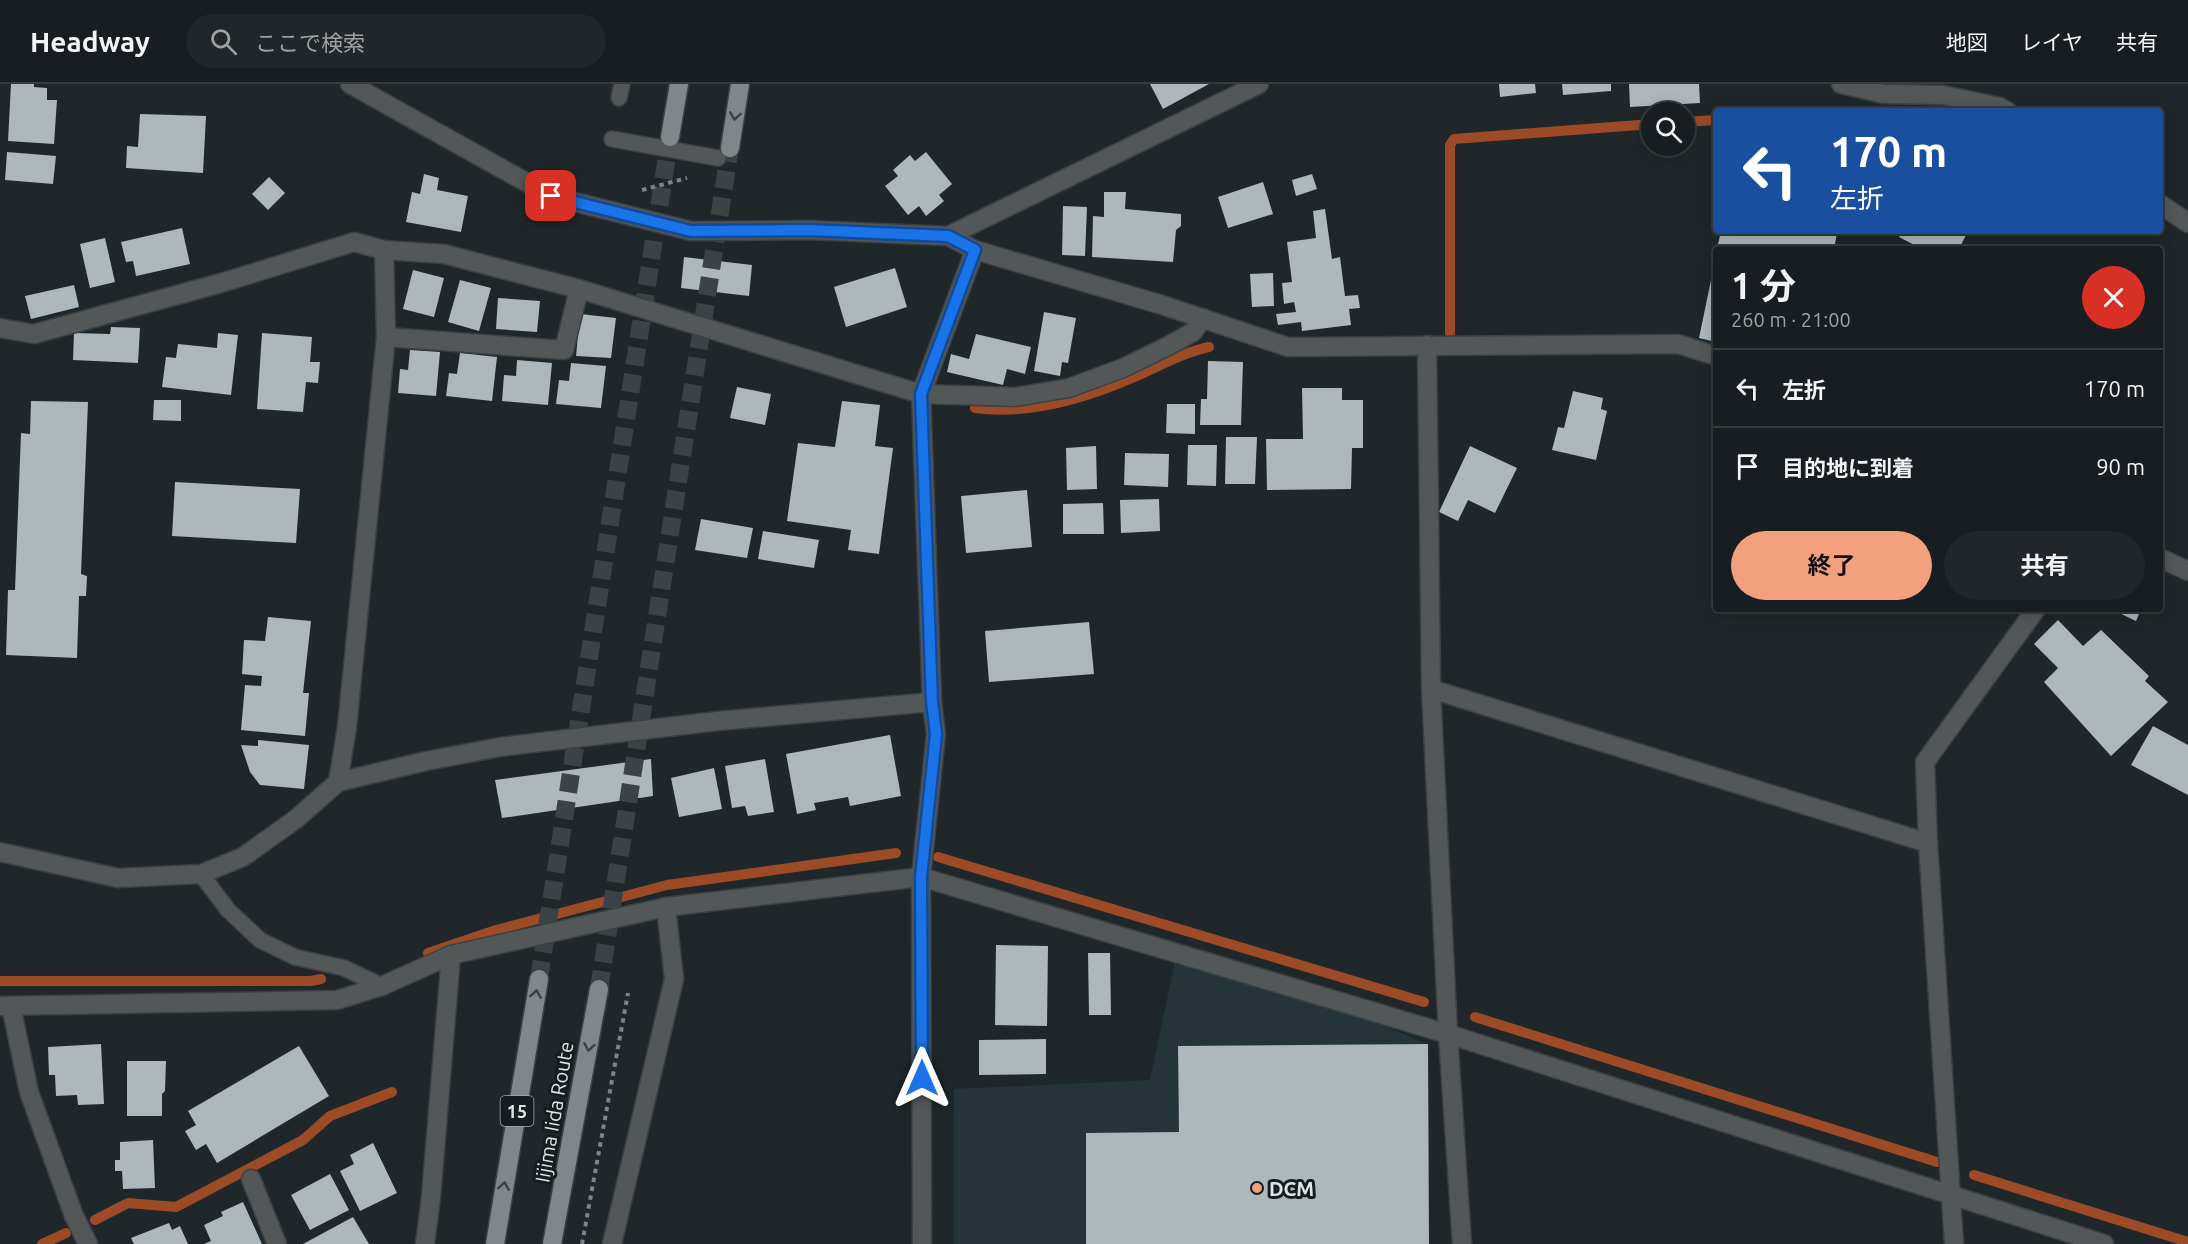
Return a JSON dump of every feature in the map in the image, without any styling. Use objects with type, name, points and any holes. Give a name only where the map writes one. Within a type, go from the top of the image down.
[{"type":"main road","points":[[670,137],[679,84]]},
{"type":"main road","points":[[724,153],[740,84]]},
{"type":"main road","name":"Iijima Iida Route","points":[[495,1244],[539,979]]},
{"type":"main road","name":"Iijima Iida Route","points":[[552,1244],[599,989]]},
{"type":"street","points":[[350,84],[551,196],[691,231],[809,230],[948,236],[975,250],[1203,318],[1288,347],[1678,344],[1713,355]]},
{"type":"street","points":[[948,236],[1259,84]]},
{"type":"street","points":[[1841,84],[1884,94],[1942,95],[2002,108]]},
{"type":"street","points":[[2163,206],[2188,223]]},
{"type":"street","points":[[0,328],[34,334],[221,283],[354,242],[384,250],[444,254],[579,289],[921,394],[1017,397],[1069,388],[1123,368],[1168,346],[1193,332],[1203,318]]},
{"type":"street","points":[[338,782],[348,715],[386,338],[384,250]]},
{"type":"street","points":[[922,1244],[921,877],[936,734],[932,702],[921,394],[975,250]]},
{"type":"street","points":[[386,338],[564,350],[579,289]]},
{"type":"street","points":[[1427,345],[1431,689],[1448,1034],[1462,1244]]},
{"type":"street","points":[[2163,559],[2188,571]]},
{"type":"street","points":[[1954,1244],[1928,843],[1925,762],[2034,612]]},
{"type":"street","points":[[1431,689],[1928,843]]},
{"type":"street","points":[[0,852],[118,878],[201,874],[243,857],[296,819],[338,782],[426,761],[500,747],[718,721],[932,702]]},
{"type":"street","points":[[88,1244],[74,1216],[29,1092],[5,1006],[337,1000],[382,986],[451,955],[666,907],[921,877],[1448,1034],[2104,1244]]},
{"type":"street","points":[[612,1244],[674,979],[666,907]]},
{"type":"street","points":[[425,1244],[451,955]]},
{"type":"street","points":[[251,1179],[277,1244]]},
{"type":"lane","points":[[612,139],[724,153]]},
{"type":"lane","points":[[201,874],[228,910],[260,940],[295,957],[345,969],[382,986]]},
{"type":"path","points":[[617,213],[621,195],[717,170],[724,153]]},
{"type":"path","points":[[582,1244],[628,993]]},
{"type":"shaded area","points":[[1179,942],[1428,1044],[1429,1244],[954,1244],[954,1089],[1150,1080]]},
{"type":"building","points":[[11,84],[34,84],[34,87],[47,88],[47,100],[57,100],[54,144],[8,141]]},
{"type":"building","points":[[1150,84],[1209,84],[1163,109]]},
{"type":"building","points":[[1499,84],[1535,84],[1536,93],[1500,97]]},
{"type":"building","points":[[1562,84],[1611,84],[1611,91],[1563,95]]},
{"type":"building","points":[[1629,84],[1699,84],[1700,103],[1641,102],[1641,106],[1630,107]]},
{"type":"building","points":[[140,114],[206,116],[203,173],[126,168],[127,146],[138,147]]},
{"type":"building","points":[[7,152],[56,156],[53,184],[5,180]]},
{"type":"building","points":[[926,152],[952,184],[939,195],[944,201],[926,216],[919,206],[908,215],[885,186],[898,176],[893,170],[910,155],[915,161]]},
{"type":"building","points":[[424,174],[439,178],[437,190],[468,196],[461,232],[406,222],[412,192],[420,194]]},
{"type":"building","points":[[1312,174],[1317,189],[1296,196],[1292,180]]},
{"type":"building","points":[[269,177],[285,193],[268,210],[252,194]]},
{"type":"building","points":[[1263,182],[1273,214],[1228,228],[1218,197]]},
{"type":"building","points":[[1104,192],[1126,192],[1125,209],[1181,214],[1181,226],[1176,230],[1173,262],[1092,257],[1093,216],[1104,217]]},
{"type":"building","points":[[1063,206],[1087,207],[1085,256],[1062,255]]},
{"type":"building","points":[[1325,209],[1332,259],[1340,257],[1345,296],[1358,295],[1360,308],[1349,309],[1351,325],[1302,331],[1301,322],[1278,325],[1276,314],[1296,312],[1294,302],[1284,304],[1282,283],[1292,282],[1287,242],[1316,238],[1313,211]]},
{"type":"building","points":[[182,228],[190,264],[136,276],[133,261],[126,262],[121,242]]},
{"type":"building","points":[[1720,234],[1837,234],[1835,246],[1718,246]]},
{"type":"building","points":[[1900,234],[1966,234],[1960,246],[1916,246],[1899,237]]},
{"type":"building","points":[[105,238],[115,282],[90,288],[80,244]]},
{"type":"building","points":[[684,257],[752,265],[749,296],[681,288]]},
{"type":"building","points":[[895,268],[907,307],[846,327],[834,287]]},
{"type":"building","points":[[413,270],[444,278],[434,317],[403,309]]},
{"type":"building","points":[[1713,271],[1713,341],[1699,338]]},
{"type":"building","points":[[1273,273],[1274,306],[1252,307],[1250,274]]},
{"type":"building","points":[[460,280],[491,288],[479,331],[448,322]]},
{"type":"building","points":[[74,285],[79,307],[31,319],[25,296]]},
{"type":"building","points":[[498,298],[540,301],[537,332],[496,329]]},
{"type":"building","points":[[1044,312],[1076,318],[1068,363],[1062,362],[1060,376],[1034,371]]},
{"type":"building","points":[[580,314],[616,318],[611,358],[576,356]]},
{"type":"building","points":[[111,327],[140,328],[138,363],[73,360],[74,333],[110,334]]},
{"type":"building","points":[[218,333],[238,335],[231,395],[162,387],[166,357],[176,358],[178,344],[217,348]]},
{"type":"building","points":[[262,333],[312,337],[310,362],[320,362],[318,383],[306,382],[303,412],[257,409]]},
{"type":"building","points":[[976,334],[1031,347],[1025,374],[1007,369],[1003,385],[947,372],[951,354],[969,359]]},
{"type":"building","points":[[410,350],[440,352],[436,396],[398,393],[400,369],[408,370]]},
{"type":"building","points":[[460,353],[497,357],[492,401],[446,396],[449,373],[457,374]]},
{"type":"building","points":[[517,360],[552,363],[548,405],[502,401],[504,375],[516,376]]},
{"type":"building","points":[[1208,361],[1243,362],[1241,425],[1200,425],[1201,399],[1207,399]]},
{"type":"building","points":[[571,363],[606,366],[601,408],[556,404],[559,380],[569,381]]},
{"type":"building","points":[[737,387],[771,394],[765,425],[730,418]]},
{"type":"building","points":[[1302,388],[1342,388],[1342,400],[1363,400],[1363,448],[1352,448],[1351,489],[1267,490],[1266,439],[1303,439]]},
{"type":"building","points":[[1573,391],[1603,398],[1601,409],[1607,411],[1596,460],[1552,450],[1558,427],[1564,428]]},
{"type":"building","points":[[154,400],[181,400],[181,421],[153,420]]},
{"type":"building","points":[[31,401],[88,402],[81,574],[87,576],[86,596],[79,596],[77,658],[6,655],[8,590],[15,590],[21,433],[30,434]]},
{"type":"building","points":[[842,401],[880,405],[875,446],[893,448],[879,554],[848,550],[851,530],[787,521],[798,443],[835,447]]},
{"type":"building","points":[[1167,404],[1195,404],[1195,434],[1166,433]]},
{"type":"building","points":[[1226,437],[1257,437],[1255,484],[1225,484]]},
{"type":"building","points":[[1188,445],[1217,445],[1216,486],[1187,485]]},
{"type":"building","points":[[1096,446],[1097,489],[1067,490],[1066,448]]},
{"type":"building","points":[[1470,446],[1517,468],[1495,513],[1468,500],[1458,521],[1439,512]]},
{"type":"building","points":[[1125,453],[1169,454],[1168,487],[1124,485]]},
{"type":"building","points":[[175,482],[300,489],[296,543],[172,536]]},
{"type":"building","points":[[1027,490],[1032,547],[966,553],[961,496]]},
{"type":"building","points":[[1159,499],[1160,531],[1121,533],[1120,500]]},
{"type":"building","points":[[1103,503],[1104,534],[1063,534],[1063,504]]},
{"type":"building","points":[[701,519],[753,528],[747,558],[695,550]]},
{"type":"building","points":[[763,531],[819,540],[814,568],[758,559]]},
{"type":"building","points":[[2117,612],[2140,612],[2136,621]]},
{"type":"building","points":[[268,617],[311,621],[303,693],[309,693],[305,736],[241,730],[245,685],[261,686],[262,676],[242,674],[244,640],[265,641]]},
{"type":"building","points":[[2058,620],[2083,646],[2101,630],[2149,676],[2145,681],[2168,702],[2111,756],[2044,682],[2058,668],[2034,644]]},
{"type":"building","points":[[1089,622],[1094,674],[989,682],[985,631]]},
{"type":"building","points":[[2153,726],[2188,745],[2188,795],[2131,765]]},
{"type":"building","points":[[890,735],[901,796],[850,806],[848,797],[814,803],[816,810],[797,814],[786,754]]},
{"type":"building","points":[[258,740],[309,745],[304,789],[260,785],[250,772],[241,745],[258,746]]},
{"type":"building","points":[[651,759],[653,796],[502,818],[495,780]]},
{"type":"building","points":[[765,759],[774,812],[748,816],[745,806],[732,808],[725,766]]},
{"type":"building","points":[[714,768],[722,809],[679,817],[671,778]]},
{"type":"building","points":[[996,945],[1048,946],[1047,1026],[995,1025]]},
{"type":"building","points":[[1088,953],[1110,953],[1111,1015],[1089,1015]]},
{"type":"building","points":[[1046,1039],[1046,1074],[979,1075],[979,1040]]},
{"type":"building","points":[[101,1044],[104,1104],[78,1105],[77,1095],[56,1096],[55,1075],[49,1075],[48,1047]]},
{"type":"building","name":"DCM","points":[[1428,1044],[1429,1244],[1086,1244],[1086,1133],[1179,1132],[1178,1046]]},
{"type":"building","points":[[299,1046],[329,1096],[217,1163],[206,1144],[196,1150],[185,1131],[196,1125],[188,1111]]},
{"type":"building","points":[[127,1061],[166,1061],[162,1116],[127,1116]]},
{"type":"building","points":[[153,1140],[155,1188],[123,1189],[122,1171],[115,1171],[115,1160],[120,1160],[120,1142]]},
{"type":"building","points":[[373,1143],[397,1193],[360,1211],[340,1171],[354,1164],[350,1155]]},
{"type":"building","points":[[330,1174],[349,1210],[310,1230],[291,1195]]},
{"type":"building","points":[[243,1202],[262,1244],[204,1244],[211,1241],[204,1225],[223,1216],[221,1212]]},
{"type":"building","points":[[353,1217],[369,1244],[303,1244]]},
{"type":"building","points":[[169,1223],[172,1230],[180,1226],[188,1244],[134,1244],[131,1238]]},
{"type":"waterway","points":[[1695,121],[1713,120]]},
{"type":"waterway","points":[[1450,333],[1450,145],[1454,139],[1641,125]]},
{"type":"waterway","points":[[975,408],[1015,409],[1075,399],[1114,386],[1189,353],[1209,347]]},
{"type":"waterway","points":[[428,953],[496,930],[667,885],[896,853]]},
{"type":"waterway","points":[[938,857],[1424,1002]]},
{"type":"waterway","points":[[0,981],[311,981],[321,979]]},
{"type":"waterway","points":[[1475,1017],[1937,1162]]},
{"type":"waterway","points":[[95,1220],[128,1203],[176,1207],[303,1140],[330,1116],[392,1092]]},
{"type":"waterway","points":[[1974,1175],[2188,1242]]},
{"type":"waterway","points":[[42,1244],[66,1233]]},
{"type":"tunnel","points":[[539,979],[670,137]]},
{"type":"tunnel","points":[[599,989],[730,148]]},
{"type":"place","name":"DCM","points":[[1257,1188]]},
{"type":"route","points":[[551,196],[691,231],[809,230],[948,236],[975,250],[921,394],[932,702],[936,734],[921,877],[922,1078]]}]
